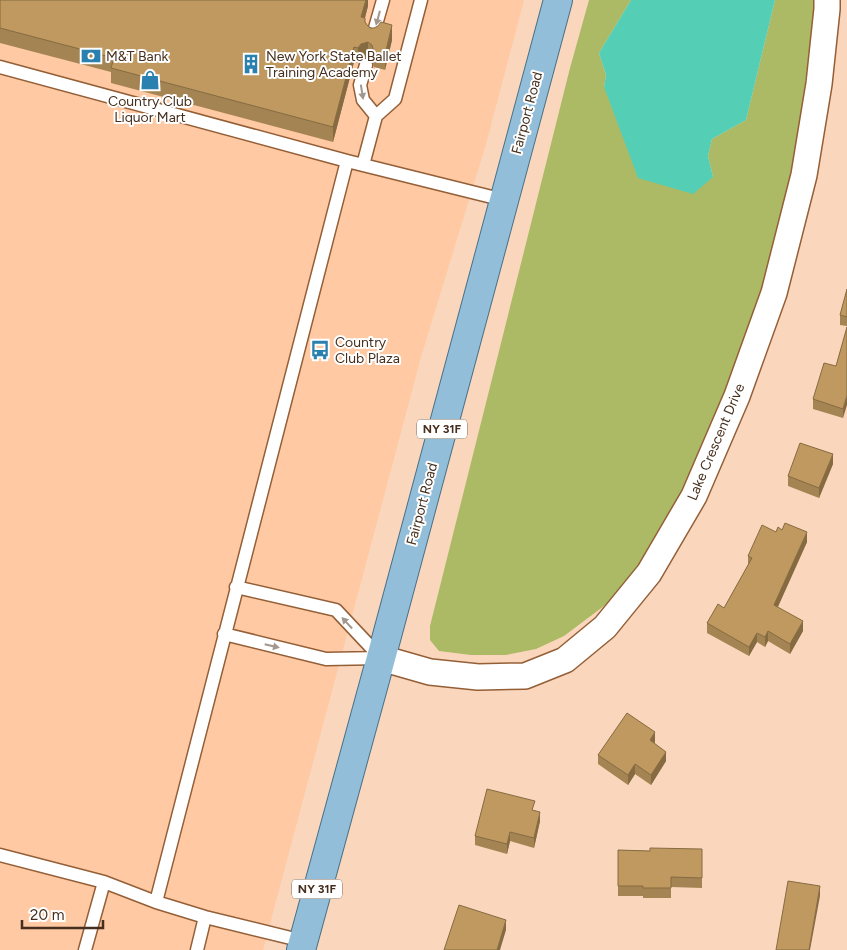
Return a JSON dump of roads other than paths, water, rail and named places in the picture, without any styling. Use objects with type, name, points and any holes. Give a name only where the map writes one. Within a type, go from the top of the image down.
[{"type":"main road","name":"Fairport Road","points":[[302,945],[558,0]]},
{"type":"street","name":"Lake Crescent Drive","points":[[381,658],[430,672],[478,677],[525,676],[565,660],[605,627],[649,572],[694,496],[737,396],[774,293],[804,174],[819,84],[827,0]]},
{"type":"lane","points":[[373,35],[383,0]]},
{"type":"lane","points":[[363,165],[376,116],[395,99],[421,0]]},
{"type":"lane","points":[[366,65],[360,85],[363,100],[376,116]]},
{"type":"lane","points":[[0,67],[347,161],[504,200]]},
{"type":"lane","points":[[156,902],[347,161]]},
{"type":"lane","points":[[236,587],[336,610],[381,658]]},
{"type":"lane","points":[[224,634],[326,659],[381,658]]},
{"type":"lane","points":[[0,855],[104,882],[156,902],[302,945]]},
{"type":"lane","points":[[85,950],[104,882]]},
{"type":"lane","points":[[197,950],[205,917]]},
{"type":"water","points":[[631,0],[775,0],[746,120],[712,139],[708,156],[713,177],[693,194],[638,178],[604,87],[606,75],[599,53]]},
{"type":"place","name":"M&T Bank","points":[[91,56]]},
{"type":"place","name":"New York State Ballet Training Academy","points":[[251,64]]},
{"type":"place","name":"Country Club Liquor Mart","points":[[150,80]]},
{"type":"place","name":"Country Club Plaza","points":[[320,350]]}]
